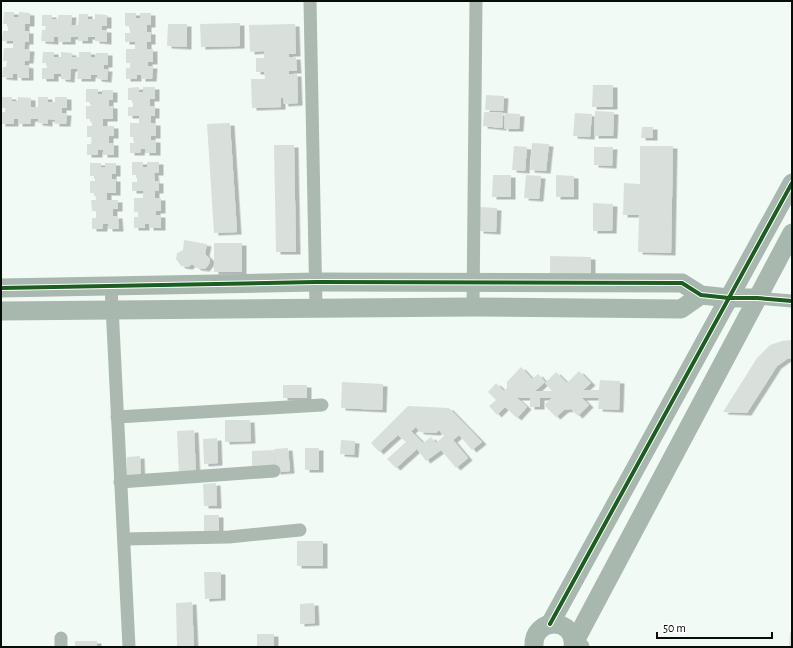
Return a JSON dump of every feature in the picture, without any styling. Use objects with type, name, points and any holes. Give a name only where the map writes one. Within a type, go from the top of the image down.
[{"type":"street","points":[[310,1],[316,308]]},
{"type":"street","points":[[473,307],[476,1]]},
{"type":"street","points":[[550,624],[792,183]]},
{"type":"street","points":[[576,646],[792,233]]},
{"type":"street","points":[[1,288],[316,282],[682,283],[701,295],[729,298],[757,298],[792,302]]},
{"type":"street","points":[[110,286],[129,647]]},
{"type":"street","points":[[1,311],[473,307],[681,309],[701,295]]},
{"type":"street","points":[[117,416],[322,405]]},
{"type":"street","points":[[120,482],[274,471]]},
{"type":"street","points":[[124,539],[229,537],[300,530]]},
{"type":"street","points":[[534,647],[539,630],[550,624],[564,626],[569,630],[576,646]]},
{"type":"building","points":[[4,12],[14,12],[14,17],[19,17],[19,12],[30,13],[30,24],[25,24],[25,31],[29,31],[29,42],[25,42],[24,49],[30,49],[29,61],[25,61],[24,65],[29,66],[29,78],[17,78],[17,74],[13,74],[13,78],[2,77],[3,67],[6,67],[7,61],[3,61],[4,48],[13,48],[13,41],[2,41],[3,31],[8,31],[8,24],[3,24]]},
{"type":"building","points":[[125,13],[136,13],[136,18],[140,18],[140,13],[151,13],[151,25],[147,25],[147,32],[151,32],[151,42],[147,42],[147,49],[153,49],[153,62],[148,62],[148,66],[153,66],[152,79],[141,79],[141,75],[137,75],[137,79],[126,79],[126,68],[130,68],[130,63],[126,63],[126,49],[135,49],[135,42],[125,42],[125,33],[130,33],[130,26],[125,26]]},
{"type":"building","points":[[79,14],[88,14],[88,19],[95,19],[95,14],[107,15],[107,26],[102,26],[102,30],[107,30],[107,42],[95,41],[95,37],[88,37],[88,41],[78,41],[78,37],[71,37],[71,42],[58,42],[58,37],[54,37],[54,42],[41,41],[42,30],[45,30],[46,26],[42,26],[42,15],[52,15],[52,19],[58,19],[58,15],[72,15],[71,25],[78,25]]},
{"type":"building","points":[[240,23],[240,46],[201,47],[200,24]]},
{"type":"building","points":[[168,24],[187,24],[187,47],[167,46]]},
{"type":"building","points":[[295,24],[296,54],[289,54],[289,57],[296,57],[297,71],[289,71],[289,74],[297,74],[298,103],[284,104],[283,97],[281,98],[281,107],[252,108],[251,79],[265,79],[264,72],[256,72],[256,58],[264,58],[264,51],[250,52],[249,25]]},
{"type":"building","points":[[43,52],[54,52],[54,57],[61,57],[61,52],[72,53],[71,57],[79,57],[79,52],[91,52],[91,57],[95,58],[96,53],[108,53],[108,65],[104,65],[104,69],[108,69],[107,80],[97,79],[97,75],[91,75],[91,79],[77,79],[78,69],[71,69],[70,80],[61,79],[61,74],[54,74],[54,79],[42,79],[42,68],[47,68],[47,63],[42,63]]},
{"type":"building","points":[[593,85],[613,85],[613,107],[592,107]]},
{"type":"building","points":[[139,87],[139,92],[143,92],[143,87],[155,87],[155,99],[150,99],[150,106],[155,106],[155,116],[151,116],[151,123],[156,123],[156,136],[151,136],[151,140],[156,140],[156,153],[145,153],[145,149],[141,149],[140,153],[130,153],[130,143],[134,143],[133,137],[130,137],[130,123],[139,123],[139,116],[128,116],[128,107],[133,107],[133,100],[128,100],[128,88]]},
{"type":"building","points":[[86,89],[98,89],[98,94],[102,94],[102,90],[113,90],[113,100],[109,100],[109,106],[113,106],[113,119],[103,119],[103,126],[114,126],[114,136],[109,136],[109,143],[114,143],[114,155],[103,155],[103,150],[98,150],[98,155],[87,155],[87,144],[91,144],[92,137],[87,137],[87,126],[92,126],[91,119],[86,119],[86,106],[91,106],[91,102],[86,102]]},
{"type":"building","points":[[486,95],[504,96],[503,111],[485,110]]},
{"type":"building","points":[[2,97],[12,97],[12,101],[18,101],[18,97],[31,98],[31,107],[38,107],[38,97],[48,97],[48,102],[55,102],[55,97],[67,97],[67,108],[62,108],[62,113],[67,113],[66,124],[55,124],[55,120],[48,119],[48,124],[38,123],[38,119],[31,119],[30,124],[18,124],[18,119],[14,119],[14,124],[1,124],[1,112],[5,112],[6,108],[1,108]]},
{"type":"building","points":[[595,111],[614,112],[613,136],[594,136]]},
{"type":"building","points":[[484,112],[503,113],[502,128],[483,126]]},
{"type":"building","points":[[505,113],[520,114],[519,129],[504,129]]},
{"type":"building","points":[[575,113],[592,114],[590,137],[573,136]]},
{"type":"building","points":[[230,123],[237,232],[214,233],[207,124]]},
{"type":"building","points":[[642,127],[653,127],[653,138],[641,138]]},
{"type":"building","points":[[532,143],[549,144],[546,171],[530,170]]},
{"type":"building","points":[[274,145],[294,145],[296,252],[276,252]]},
{"type":"building","points":[[514,146],[527,147],[525,171],[512,170]]},
{"type":"building","points":[[640,146],[673,146],[671,253],[638,252],[639,215],[623,215],[624,183],[640,184]]},
{"type":"building","points":[[594,147],[613,147],[612,166],[594,165]]},
{"type":"building","points":[[132,162],[143,162],[143,167],[147,167],[147,162],[159,162],[159,173],[154,173],[155,181],[159,181],[159,191],[155,191],[155,198],[161,198],[161,211],[156,211],[156,215],[161,215],[161,228],[149,228],[149,224],[145,224],[145,228],[134,228],[134,217],[138,217],[138,212],[134,212],[134,198],[143,198],[143,191],[132,191],[132,182],[137,182],[137,175],[132,175]]},
{"type":"building","points":[[90,163],[101,163],[101,167],[105,167],[105,163],[116,163],[116,174],[112,174],[112,179],[116,179],[116,193],[107,193],[107,200],[118,200],[118,209],[113,209],[113,216],[118,216],[119,229],[108,229],[108,224],[103,224],[103,229],[92,229],[92,218],[96,218],[96,211],[92,211],[91,200],[96,200],[95,193],[90,193],[90,181],[95,181],[95,176],[90,176]]},
{"type":"building","points":[[493,175],[511,175],[511,197],[492,197]]},
{"type":"building","points":[[526,175],[541,176],[539,199],[524,198]]},
{"type":"building","points":[[556,175],[574,176],[574,197],[556,197]]},
{"type":"building","points":[[593,203],[613,204],[612,231],[593,231]]},
{"type":"building","points":[[480,207],[497,208],[496,232],[479,231]]},
{"type":"building","points":[[184,240],[207,244],[205,254],[210,259],[209,264],[205,269],[197,268],[192,264],[188,267],[181,266],[176,259],[177,253],[183,250]]},
{"type":"building","points":[[214,243],[242,243],[242,272],[214,272]]},
{"type":"building","points":[[550,256],[591,257],[591,276],[550,275]]},
{"type":"building","points":[[792,340],[792,359],[787,359],[777,366],[747,413],[723,412],[757,358],[770,345],[782,341]]},
{"type":"building","points":[[521,367],[532,379],[538,374],[545,382],[535,391],[552,391],[545,383],[556,372],[567,383],[579,371],[591,383],[583,390],[599,390],[600,380],[620,381],[619,410],[598,409],[599,398],[582,398],[589,405],[578,416],[571,409],[564,410],[556,417],[544,405],[552,398],[540,398],[540,407],[530,407],[530,398],[517,398],[527,407],[517,418],[505,407],[497,415],[489,406],[496,400],[488,392],[496,383],[504,391],[507,388],[507,382]]},
{"type":"building","points":[[342,382],[383,384],[382,410],[341,408]]},
{"type":"building","points":[[283,385],[307,385],[307,398],[283,398]]},
{"type":"building","points":[[408,406],[449,408],[482,442],[472,450],[459,435],[453,440],[468,458],[456,468],[441,450],[426,461],[417,449],[396,468],[387,459],[406,442],[398,435],[379,452],[371,443]],"holes":[[[416,427],[420,432],[436,433],[439,430],[444,436],[436,443],[431,437],[423,443],[411,431]]]},
{"type":"building","points":[[225,420],[250,420],[251,441],[225,442]]},
{"type":"building","points":[[194,430],[196,475],[179,476],[177,431]]},
{"type":"building","points":[[217,438],[218,463],[204,464],[203,439]]},
{"type":"building","points":[[341,440],[355,441],[354,455],[340,454]]},
{"type":"building","points":[[288,448],[290,471],[276,472],[274,449]]},
{"type":"building","points":[[305,448],[319,448],[319,470],[305,470]]},
{"type":"building","points":[[274,450],[275,467],[252,468],[252,451]]},
{"type":"building","points":[[140,456],[141,479],[127,479],[127,457]]},
{"type":"building","points":[[216,483],[217,506],[204,506],[203,484]]},
{"type":"building","points":[[204,515],[219,515],[219,536],[204,536]]},
{"type":"building","points":[[297,541],[323,541],[323,566],[297,566]]},
{"type":"building","points":[[204,572],[221,572],[221,598],[205,599]]},
{"type":"building","points":[[192,602],[194,647],[177,647],[176,603]]},
{"type":"building","points":[[314,603],[315,623],[300,624],[300,604]]},
{"type":"building","points":[[790,632],[792,632],[792,647],[789,647]]},
{"type":"building","points":[[257,634],[274,634],[274,647],[257,647]]},
{"type":"building","points":[[75,641],[97,641],[97,647],[75,647]]},
{"type":"cycle path","points":[[550,624],[792,183]]},
{"type":"cycle path","points":[[1,288],[316,282],[682,283],[701,295],[792,301]]}]
